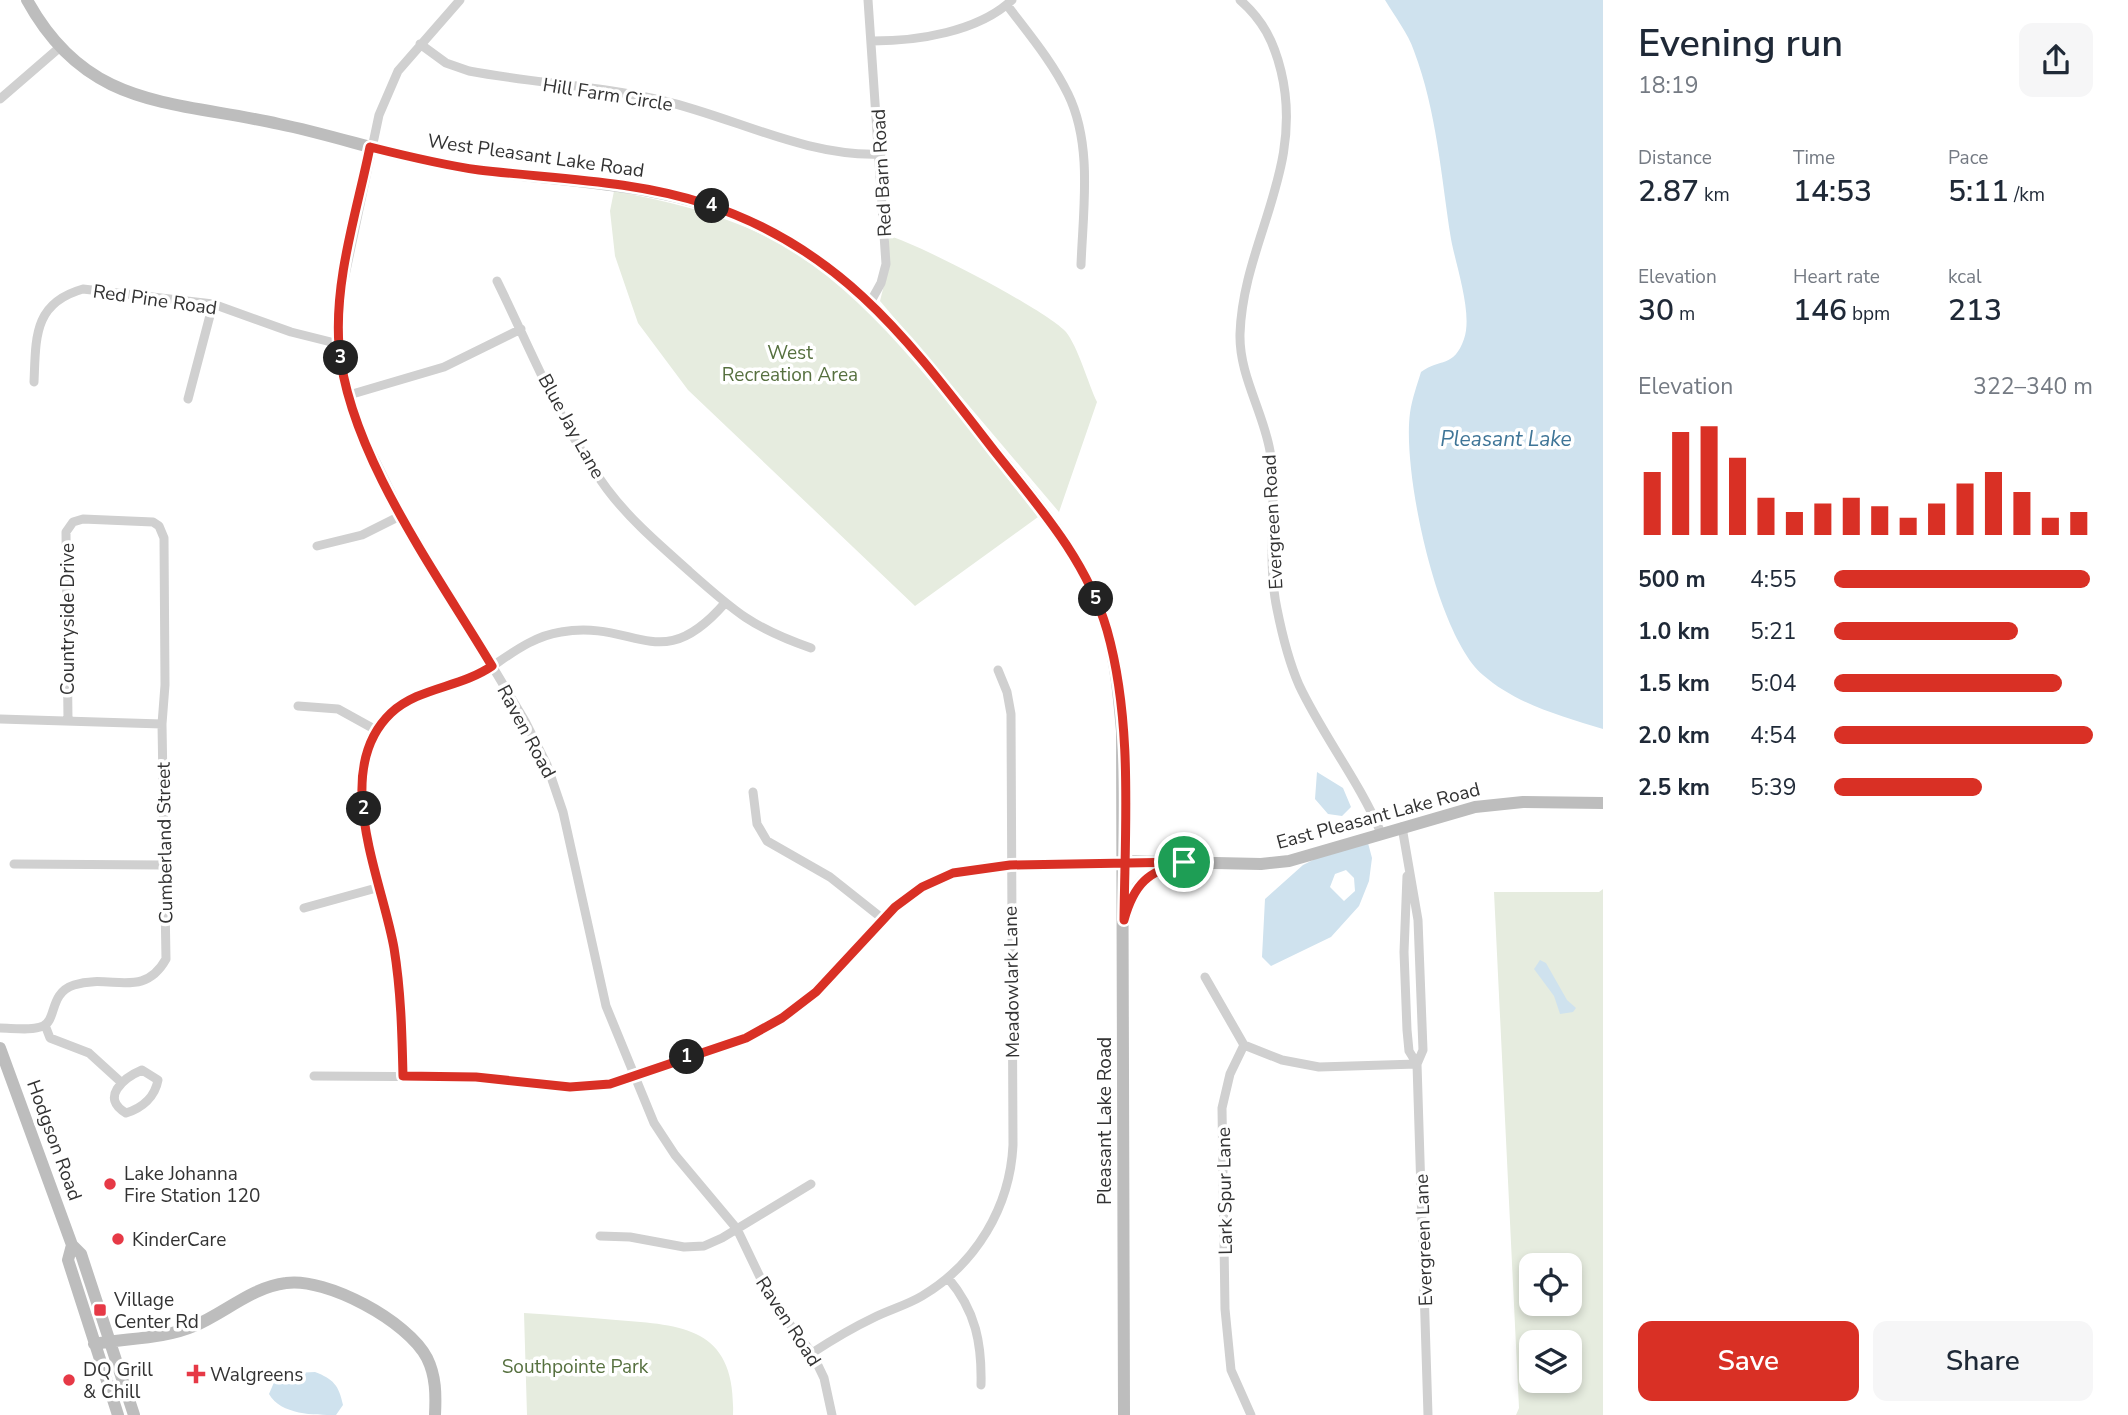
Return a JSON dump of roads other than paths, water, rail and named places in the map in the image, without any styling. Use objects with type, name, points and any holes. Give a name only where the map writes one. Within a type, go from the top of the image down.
[{"type":"street","name":"West Pleasant Lake Road","points":[[27,0],[59,47],[88,73],[138,97],[279,124],[453,166],[653,190],[704,203],[785,238],[823,262],[871,301],[912,346],[1051,522],[1091,586],[1107,631],[1119,698],[1124,828]]},
{"type":"street","points":[[370,147],[390,85],[421,44],[460,0]]},
{"type":"street","points":[[868,0],[873,41],[930,37],[1009,2],[1050,62],[1069,96],[1079,130],[1084,174],[1080,265]]},
{"type":"street","name":"Evergreen Road","points":[[1240,0],[1263,22],[1270,36],[1280,64],[1287,103],[1284,161],[1245,295],[1240,333],[1241,354],[1270,452],[1274,508],[1271,575],[1277,609],[1299,684],[1351,773],[1381,832]]},
{"type":"street","name":"Red Barn Road","points":[[871,301],[881,283],[886,264],[873,41]]},
{"type":"street","name":"Hill Farm Circle","points":[[421,44],[446,63],[469,71],[646,97],[816,148],[852,154],[881,154]]},
{"type":"street","points":[[0,99],[59,47]]},
{"type":"street","name":"Raven Road","points":[[370,147],[340,299],[339,344],[349,395],[365,441],[402,515],[537,743],[556,788],[606,1006],[633,1075],[664,1139],[737,1229],[771,1300],[812,1353],[824,1378],[832,1415]]},
{"type":"street","name":"Blue Jay Lane","points":[[497,281],[581,448],[607,489],[648,535],[724,603],[766,632],[811,648]]},
{"type":"street","name":"Red Pine Road","points":[[34,382],[39,327],[48,308],[64,294],[83,289],[213,304],[291,332],[339,344]]},
{"type":"street","points":[[188,399],[213,304]]},
{"type":"street","points":[[349,395],[444,367],[521,329]]},
{"type":"street","points":[[317,546],[362,535],[402,515]]},
{"type":"street","name":"Countryside Drive","points":[[68,721],[66,532],[73,523],[83,519],[147,521],[159,526]]},
{"type":"street","name":"Cumberland Street","points":[[45,1024],[49,1022],[60,994],[71,986],[143,983],[158,974],[166,959],[162,724],[165,685],[164,538],[159,526]]},
{"type":"street","points":[[403,1076],[398,978],[380,887],[365,831],[365,756],[376,730],[403,703],[426,693],[457,685],[530,642],[558,632],[591,630],[652,643],[673,641],[702,627],[724,603]]},
{"type":"street","name":"Meadowlark Lane","points":[[812,1353],[853,1327],[920,1297],[948,1278],[986,1233],[998,1210],[1010,1174],[1013,1145],[1011,714],[1007,692],[998,670]]},
{"type":"street","points":[[298,706],[338,709],[376,730]]},
{"type":"street","points":[[0,719],[162,724]]},
{"type":"street","points":[[753,792],[757,824],[767,841],[830,877],[883,919]]},
{"type":"street","name":"East Pleasant Lake Road","points":[[314,1076],[476,1077],[583,1088],[610,1084],[746,1038],[782,1018],[816,992],[883,919],[908,896],[937,880],[969,869],[1124,861],[1289,861],[1453,812],[1499,804],[1603,803]]},
{"type":"street","name":"Evergreen Lane","points":[[1402,827],[1420,951],[1423,1050],[1417,1065],[1428,1415]]},
{"type":"street","name":"Pleasant Lake Road","points":[[1124,828],[1124,1415]]},
{"type":"street","points":[[1124,920],[1129,898],[1145,880],[1164,867],[1184,862]]},
{"type":"street","points":[[14,864],[164,865]]},
{"type":"street","name":"Evergreen Lane","points":[[1408,865],[1404,920],[1405,990],[1409,1051],[1417,1065]]},
{"type":"street","points":[[304,908],[380,887]]},
{"type":"street","points":[[1205,977],[1244,1045],[1282,1060],[1319,1067],[1417,1065]]},
{"type":"street","points":[[0,1028],[45,1024],[50,1038],[89,1053],[122,1083]]},
{"type":"street","name":"Lark Spur Lane","points":[[1244,1045],[1230,1074],[1222,1108],[1225,1310],[1231,1370],[1251,1415]]},
{"type":"street","name":"Hodgson Road","points":[[0,1048],[72,1245],[81,1254],[134,1415]]},
{"type":"street","points":[[142,1070],[158,1080],[156,1091],[149,1099],[136,1110],[126,1113],[116,1107],[114,1100],[122,1083],[142,1070]]},
{"type":"street","points":[[600,1236],[694,1247],[714,1243],[811,1184]]},
{"type":"street","name":"Hodgson Road","points":[[72,1245],[68,1259],[118,1415]]},
{"type":"street","points":[[948,1278],[962,1296],[975,1322],[981,1350],[981,1385]]},
{"type":"street","points":[[94,1344],[179,1331],[268,1287],[290,1282],[315,1283],[338,1291],[397,1326],[414,1340],[432,1370],[435,1415]]},
{"type":"water","name":"Pleasant Lake","points":[[1385,0],[1603,0],[1603,729],[1524,701],[1483,675],[1466,655],[1451,626],[1426,552],[1412,473],[1410,413],[1421,372],[1456,354],[1464,339],[1466,317],[1428,97],[1411,44]]},
{"type":"water","points":[[1317,772],[1343,788],[1351,807],[1342,816],[1328,814],[1315,799]]},
{"type":"water","points":[[1368,843],[1372,858],[1369,881],[1359,906],[1331,937],[1271,966],[1262,957],[1265,899],[1303,865],[1323,855]],"holes":[[[1346,870],[1354,878],[1355,891],[1344,901],[1330,887],[1335,874]]]},
{"type":"water","points":[[1540,960],[1546,963],[1567,1000],[1576,1008],[1573,1012],[1560,1014],[1554,996],[1534,969]]},
{"type":"water","points":[[315,1372],[331,1380],[339,1392],[343,1405],[336,1415],[290,1410],[274,1401],[269,1394],[275,1380],[294,1373]]},
{"type":"place","name":"Lake Johanna Fire Station 120","points":[[110,1184]]},
{"type":"place","name":"KinderCare","points":[[118,1239]]},
{"type":"place","name":"Village Center Rd","points":[[100,1310]]},
{"type":"place","name":"Walgreens","points":[[196,1374]]},
{"type":"place","name":"DQ Grill & Chill","points":[[69,1380]]},
{"type":"park label","name":"West Recreation Area","points":[[790,363]]},
{"type":"park label","name":"Southpointe Park","points":[[575,1366]]}]
